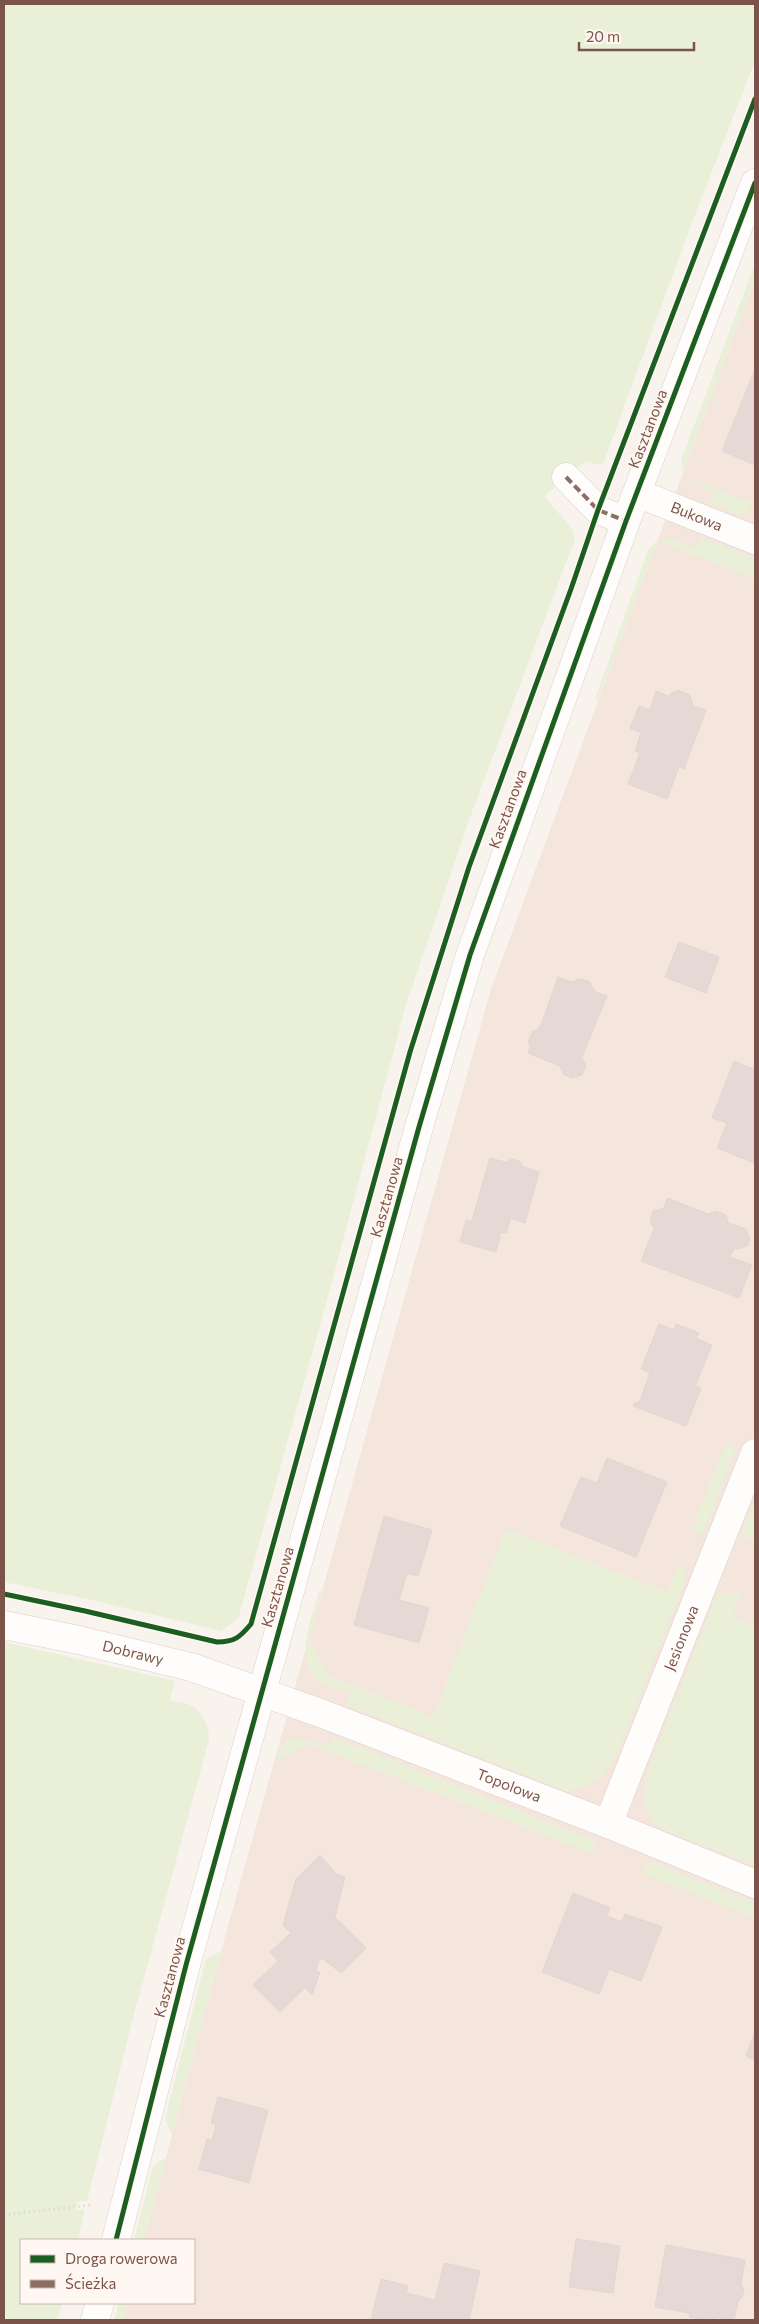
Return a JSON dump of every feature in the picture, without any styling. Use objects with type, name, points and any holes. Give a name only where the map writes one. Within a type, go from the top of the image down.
[{"type":"street","name":"Kasztanowa","points":[[116,2239],[186,1964],[416,1137],[470,955],[626,521],[755,183]]},
{"type":"street","points":[[566,478],[598,510],[626,521]]},
{"type":"street","name":"Bukowa","points":[[637,493],[755,540]]},
{"type":"street","name":"Jesionowa","points":[[608,1824],[755,1453]]},
{"type":"street","name":"Dobrawy","points":[[4,1625],[80,1640],[191,1667],[262,1692]]},
{"type":"street","name":"Topolowa","points":[[262,1692],[608,1824],[755,1884]]},
{"type":"street","points":[[95,2320],[100,2304]]},
{"type":"path","points":[[4,2215],[97,2204]]},
{"type":"shaded area","points":[[755,279],[755,2320],[123,2320],[128,2304],[195,2304],[195,2239],[144,2239],[221,1951],[491,989]]},
{"type":"green space","points":[[4,4],[755,4],[755,61],[693,220],[603,464],[586,461],[544,496],[573,530],[575,539],[472,812],[406,1005],[327,1300],[238,1619],[221,1631],[88,1599],[4,1582]]},
{"type":"green space","points":[[755,264],[755,279],[683,472],[681,460]]},
{"type":"green space","points":[[687,478],[752,503],[746,517],[711,503],[715,493],[693,484]]},
{"type":"green space","points":[[700,537],[755,558],[755,579],[658,541],[664,539],[676,541],[696,548]]},
{"type":"green space","points":[[658,541],[598,700],[595,699],[648,550]]},
{"type":"green space","points":[[726,1443],[734,1447],[735,1451],[703,1535],[692,1530]]},
{"type":"green space","points":[[755,1500],[755,1541],[741,1536]]},
{"type":"green space","points":[[506,1529],[667,1592],[678,1565],[684,1567],[686,1579],[614,1760],[605,1773],[594,1782],[581,1788],[565,1791],[346,1704],[350,1693],[321,1682],[312,1675],[307,1665],[305,1653],[306,1640],[319,1592],[322,1590],[309,1638],[328,1676],[433,1717]]},
{"type":"green space","points":[[718,1592],[741,1595],[732,1617],[755,1626],[755,1865],[662,1829],[650,1817],[645,1804],[648,1771]]},
{"type":"green space","points":[[4,1642],[175,1681],[170,1700],[188,1704],[202,1715],[207,1725],[209,1740],[136,2007],[87,2201],[77,2202],[75,2211],[85,2209],[78,2239],[20,2239],[20,2304],[62,2304],[57,2320],[4,2320]]},
{"type":"green space","points":[[333,1737],[596,1841],[591,1853],[309,1744],[275,1761],[283,1744],[289,1740],[303,1739],[329,1747]]},
{"type":"green space","points":[[648,1861],[755,1903],[755,1918],[643,1874]]},
{"type":"green space","points":[[221,1951],[172,2135],[165,2119],[206,1959]]},
{"type":"green space","points":[[166,2157],[144,2239],[134,2239],[153,2166]]},
{"type":"green space","points":[[119,2304],[128,2304],[123,2320],[114,2320]]},
{"type":"building","points":[[755,372],[755,465],[722,451]]},
{"type":"building","points":[[678,690],[690,695],[693,706],[706,710],[684,769],[679,767],[667,799],[628,784],[640,753],[635,751],[641,733],[630,728],[639,706],[650,710],[656,691],[670,697],[670,694]]},
{"type":"building","points":[[679,942],[719,957],[706,993],[665,977]]},
{"type":"building","points":[[558,977],[571,982],[581,979],[590,982],[594,991],[607,996],[582,1057],[586,1066],[582,1075],[572,1078],[563,1074],[560,1066],[528,1053],[531,1046],[528,1042],[533,1031],[537,1030],[541,1025]]},
{"type":"building","points":[[734,1061],[753,1069],[755,1064],[754,1163],[717,1148],[727,1123],[712,1118]]},
{"type":"building","points":[[490,1158],[505,1162],[512,1159],[519,1161],[524,1167],[539,1172],[525,1223],[511,1218],[506,1233],[501,1232],[496,1252],[460,1242],[466,1220],[472,1221]]},
{"type":"building","points":[[667,1198],[708,1214],[715,1211],[726,1215],[728,1223],[746,1229],[750,1239],[747,1246],[738,1249],[734,1248],[730,1257],[752,1265],[739,1298],[641,1261],[654,1229],[650,1221],[653,1211],[664,1208]]},
{"type":"building","points":[[659,1324],[674,1330],[676,1324],[699,1333],[696,1338],[712,1345],[695,1386],[701,1388],[686,1426],[633,1406],[635,1402],[639,1403],[650,1373],[641,1369]]},
{"type":"building","points":[[607,1458],[667,1482],[636,1557],[560,1526],[581,1477],[597,1483]]},
{"type":"building","points":[[384,1516],[432,1530],[418,1576],[407,1573],[399,1600],[429,1608],[419,1643],[354,1625]]},
{"type":"building","points":[[320,1855],[336,1874],[345,1877],[335,1917],[366,1948],[341,1973],[322,1958],[318,1962],[316,1972],[320,1972],[312,1995],[305,1988],[280,2012],[253,1985],[278,1961],[270,1952],[291,1933],[283,1925],[296,1879]]},
{"type":"building","points":[[573,1893],[610,1908],[607,1916],[622,1922],[625,1914],[662,1927],[641,1981],[609,1969],[599,1994],[542,1972]]},
{"type":"building","points":[[755,2032],[755,2060],[746,2056]]},
{"type":"building","points":[[218,2097],[268,2110],[249,2183],[199,2169],[207,2139],[212,2141],[216,2125],[211,2123]]},
{"type":"building","points":[[576,2239],[620,2246],[613,2293],[569,2287]]},
{"type":"building","points":[[666,2245],[745,2260],[741,2285],[744,2289],[742,2298],[738,2301],[734,2320],[715,2317],[715,2320],[706,2320],[689,2317],[690,2313],[655,2307]]},
{"type":"building","points":[[444,2263],[480,2271],[469,2320],[371,2320],[381,2279],[408,2286],[406,2293],[435,2300]]},
{"type":"marked path","points":[[566,477],[598,510],[626,521]]},
{"type":"cycle path","points":[[4,1594],[217,1642],[237,1638],[251,1624],[410,1052],[469,867],[598,510],[755,99]]},
{"type":"cycle path","points":[[116,2239],[186,1965],[419,1127],[470,955],[626,521],[755,183]]}]
